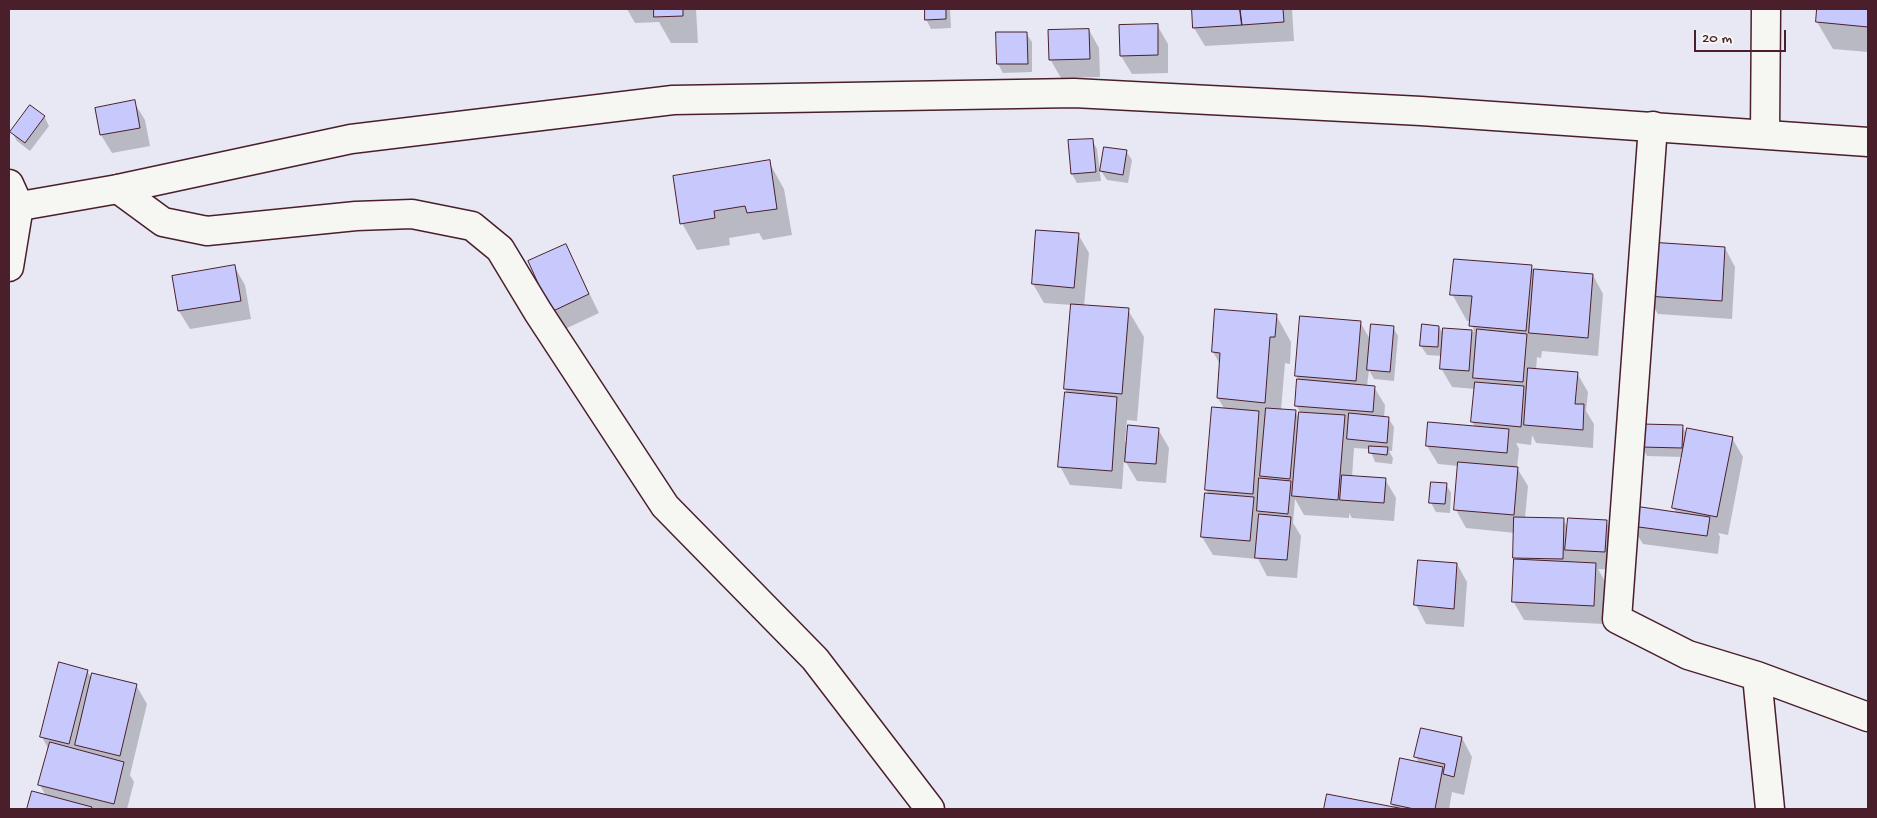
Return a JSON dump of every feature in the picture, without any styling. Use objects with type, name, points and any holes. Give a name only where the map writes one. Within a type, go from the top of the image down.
[{"type":"street","points":[[1765,134],[1766,9]]},
{"type":"street","points":[[9,267],[12,199],[118,189],[351,139],[673,100],[1074,93],[1421,111],[1868,142]]},
{"type":"street","points":[[1653,126],[1617,619],[1688,654],[1757,676],[1868,717]]},
{"type":"street","points":[[118,189],[163,222],[207,231],[356,216],[412,214],[472,226],[500,249],[538,312],[665,506],[815,659],[930,809]]},
{"type":"street","points":[[1757,676],[1770,809]]},
{"type":"building","points":[[654,9],[683,9],[683,16],[654,17]]},
{"type":"building","points":[[925,9],[946,9],[946,19],[925,20]]},
{"type":"building","points":[[1192,9],[1240,9],[1242,25],[1193,28]]},
{"type":"building","points":[[1240,9],[1283,9],[1284,22],[1242,25]]},
{"type":"building","points":[[1817,9],[1868,9],[1868,27],[1816,22]]},
{"type":"building","points":[[1158,24],[1158,55],[1120,56],[1119,25]]},
{"type":"building","points":[[1089,29],[1090,59],[1049,60],[1048,30]]},
{"type":"building","points":[[996,32],[1027,32],[1028,64],[997,64]]},
{"type":"building","points":[[135,100],[140,128],[100,135],[95,108]]},
{"type":"building","points":[[30,105],[45,116],[25,143],[10,132]]},
{"type":"building","points":[[1093,139],[1096,172],[1071,174],[1068,140]]},
{"type":"building","points":[[1104,147],[1127,150],[1123,175],[1100,171]]},
{"type":"building","points":[[770,160],[777,209],[747,213],[745,206],[714,211],[715,218],[680,224],[673,176]]},
{"type":"building","points":[[1036,230],[1079,233],[1074,288],[1032,284]]},
{"type":"building","points":[[1649,242],[1725,247],[1722,301],[1646,296]]},
{"type":"building","points":[[566,244],[589,294],[551,312],[528,261]]},
{"type":"building","points":[[1454,259],[1532,265],[1526,331],[1469,326],[1472,296],[1450,295]]},
{"type":"building","points":[[235,265],[241,301],[178,311],[172,276]]},
{"type":"building","points":[[1534,269],[1593,274],[1588,338],[1529,333]]},
{"type":"building","points":[[1071,304],[1129,308],[1122,394],[1064,389]]},
{"type":"building","points":[[1215,309],[1277,314],[1275,337],[1270,337],[1265,403],[1217,398],[1220,353],[1212,352]]},
{"type":"building","points":[[1300,316],[1361,321],[1356,381],[1295,376]]},
{"type":"building","points":[[1371,324],[1394,326],[1390,372],[1367,370]]},
{"type":"building","points":[[1422,324],[1439,326],[1438,347],[1420,346]]},
{"type":"building","points":[[1443,328],[1472,330],[1469,371],[1440,369]]},
{"type":"building","points":[[1477,329],[1527,334],[1523,382],[1473,378]]},
{"type":"building","points":[[1528,368],[1578,372],[1575,404],[1584,404],[1583,430],[1524,425]]},
{"type":"building","points":[[1297,379],[1375,386],[1373,412],[1295,406]]},
{"type":"building","points":[[1475,382],[1524,386],[1521,427],[1471,422]]},
{"type":"building","points":[[1065,392],[1117,397],[1112,471],[1058,467]]},
{"type":"building","points":[[1212,407],[1259,411],[1253,494],[1205,490]]},
{"type":"building","points":[[1266,408],[1296,410],[1290,479],[1260,476]]},
{"type":"building","points":[[1299,412],[1345,415],[1338,500],[1292,496]]},
{"type":"building","points":[[1349,413],[1389,417],[1387,443],[1347,439]]},
{"type":"building","points":[[1428,422],[1509,429],[1507,453],[1426,446]]},
{"type":"building","points":[[1641,424],[1683,425],[1682,448],[1641,447]]},
{"type":"building","points":[[1128,425],[1159,428],[1156,464],[1125,462]]},
{"type":"building","points":[[1687,428],[1733,437],[1717,517],[1672,508]]},
{"type":"building","points":[[1369,446],[1388,447],[1387,455],[1369,453]]},
{"type":"building","points":[[1458,462],[1518,467],[1514,515],[1454,510]]},
{"type":"building","points":[[1342,475],[1386,478],[1384,503],[1340,500]]},
{"type":"building","points":[[1259,478],[1291,481],[1288,514],[1257,511]]},
{"type":"building","points":[[1431,482],[1447,483],[1445,504],[1429,503]]},
{"type":"building","points":[[1205,493],[1254,497],[1250,541],[1201,537]]},
{"type":"building","points":[[1634,506],[1710,517],[1707,536],[1631,526]]},
{"type":"building","points":[[1259,514],[1291,517],[1287,560],[1255,558]]},
{"type":"building","points":[[1514,517],[1564,518],[1563,559],[1513,558]]},
{"type":"building","points":[[1568,518],[1607,520],[1605,552],[1565,550]]},
{"type":"building","points":[[1514,559],[1596,563],[1594,606],[1512,602]]},
{"type":"building","points":[[1418,560],[1457,563],[1454,609],[1414,605]]},
{"type":"building","points":[[59,662],[88,670],[69,744],[40,737]]},
{"type":"building","points":[[92,673],[137,684],[120,756],[75,745]]},
{"type":"building","points":[[1421,728],[1462,737],[1454,777],[1443,774],[1445,764],[1414,757]]},
{"type":"building","points":[[50,742],[124,762],[114,804],[38,785]]},
{"type":"building","points":[[1400,758],[1443,767],[1435,809],[1414,809],[1391,804]]},
{"type":"building","points":[[32,791],[92,807],[91,809],[27,809]]},
{"type":"building","points":[[1327,794],[1404,809],[1324,809]]}]
